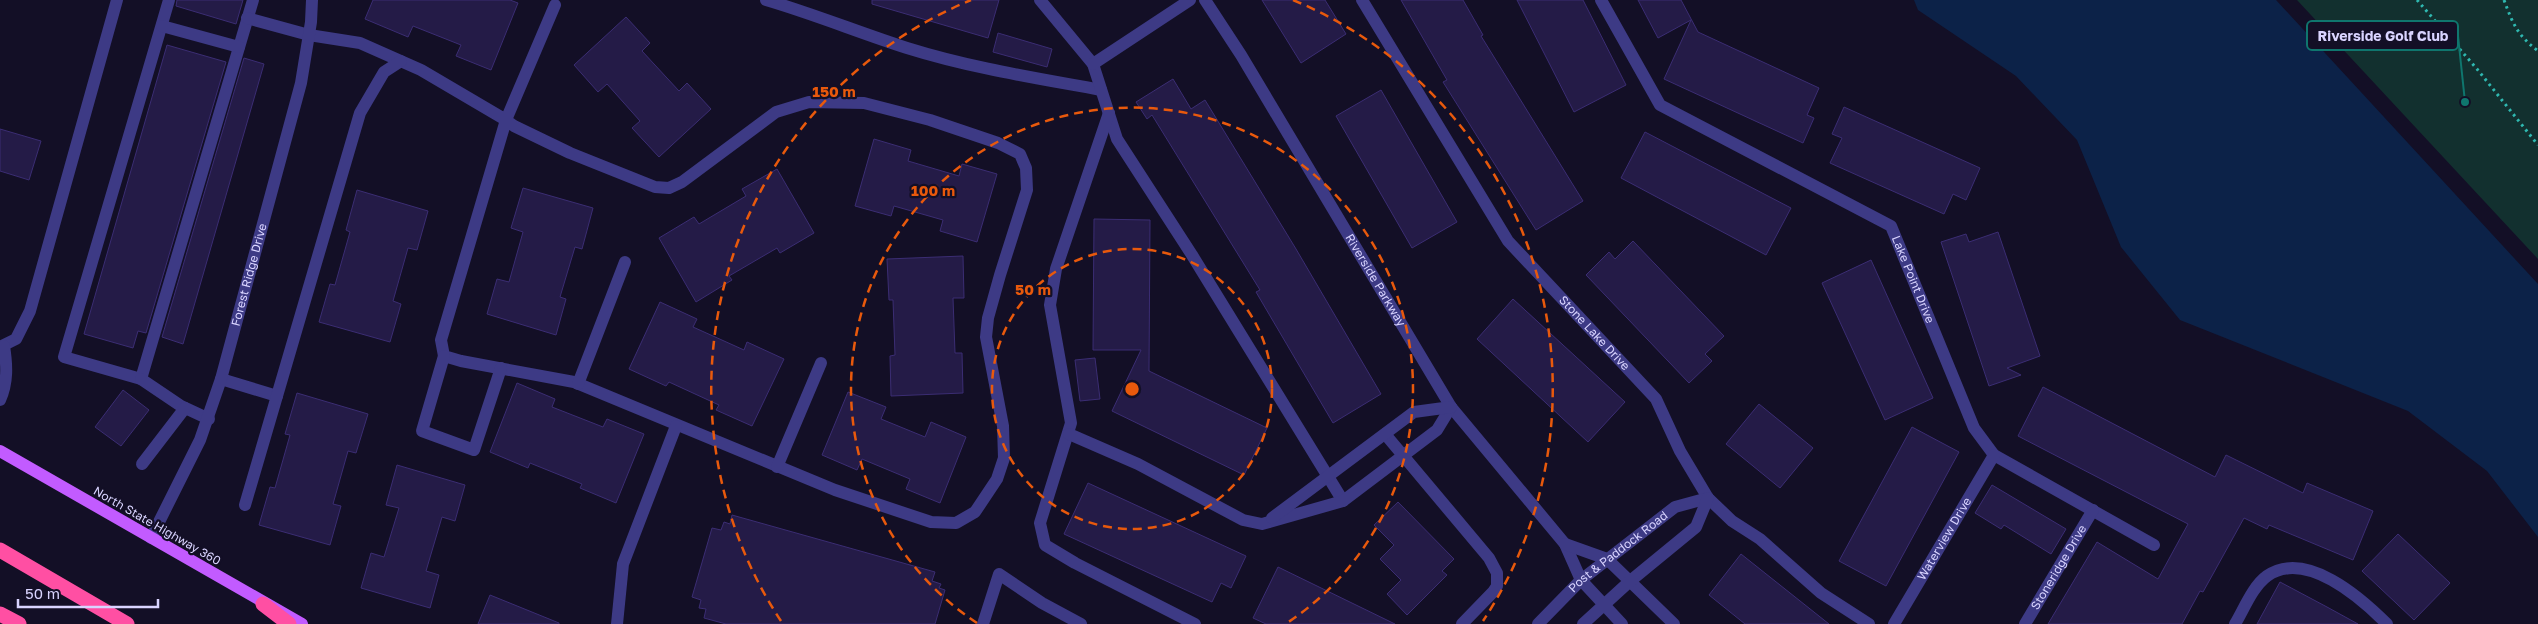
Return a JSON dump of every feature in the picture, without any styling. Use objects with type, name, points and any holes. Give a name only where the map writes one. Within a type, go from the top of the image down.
[{"type":"highway","points":[[0,550],[126,624]]},
{"type":"highway","points":[[263,604],[289,624]]},
{"type":"highway","points":[[0,614],[18,624]]},
{"type":"main road","name":"North State Highway 360","points":[[0,451],[263,604],[302,624]]},
{"type":"street","points":[[0,400],[4,390],[7,364],[2,347],[16,339],[30,311],[117,0]]},
{"type":"street","points":[[169,0],[64,357],[141,380],[185,408],[209,419]]},
{"type":"street","points":[[141,380],[252,0]]},
{"type":"street","name":"Forest Ridge Drive","points":[[151,538],[209,419],[221,379],[300,83],[309,35],[312,0]]},
{"type":"street","points":[[766,0],[812,14],[907,48],[944,58],[1000,73],[1101,90]]},
{"type":"street","points":[[1040,0],[1093,64],[1117,139],[1192,255],[1343,501]]},
{"type":"street","points":[[1093,64],[1190,0]]},
{"type":"street","name":"Riverside Parkway","points":[[1205,0],[1246,64],[1451,407],[1565,544],[1581,580],[1622,624]]},
{"type":"street","name":"Stone Lake Drive","points":[[1362,0],[1508,241],[1656,399],[1680,451],[1708,498],[1732,521],[1760,539],[1821,593],[1869,624]]},
{"type":"street","name":"Lake Point Drive","points":[[1602,0],[1660,105],[1891,226],[1974,428],[1994,455],[2154,545]]},
{"type":"street","points":[[501,368],[474,450],[422,431],[444,356],[442,340],[506,120],[555,5]]},
{"type":"street","points":[[247,18],[309,35],[360,43],[421,70],[506,120],[570,153],[655,187],[668,188],[682,182],[776,112],[809,102],[864,103],[930,120],[998,142],[1020,154],[1026,168],[1028,190],[1000,275],[988,318],[986,337],[1003,426],[1004,458],[997,479],[987,498],[975,512],[956,523],[931,522],[835,490],[578,384],[444,356]]},
{"type":"street","points":[[162,26],[239,47]]},
{"type":"street","points":[[245,504],[360,113],[384,72],[400,61]]},
{"type":"street","points":[[1109,113],[1056,269],[1050,305],[1071,424],[1040,523],[1045,545],[1075,563],[1194,624]]},
{"type":"street","points":[[578,384],[625,262]]},
{"type":"street","points":[[777,467],[821,363]]},
{"type":"street","points":[[221,379],[277,396]]},
{"type":"street","points":[[1266,523],[1327,475],[1414,412],[1451,407]]},
{"type":"street","points":[[1069,434],[1138,464],[1243,520],[1255,524],[1266,523],[1343,501],[1437,430],[1451,407]]},
{"type":"street","points":[[142,464],[185,408]]},
{"type":"street","points":[[617,624],[622,564],[676,426]]},
{"type":"street","points":[[1385,434],[1465,528],[1489,558],[1497,573],[1496,586],[1493,592],[1462,624]]},
{"type":"street","name":"Waterview Drive","points":[[1894,624],[1994,455]]},
{"type":"street","points":[[1583,624],[1629,582],[1696,527],[1708,498]]},
{"type":"street","name":"Post & Paddock Road","points":[[1538,624],[1581,580],[1675,507],[1708,498]]},
{"type":"street","name":"Stoneridge Drive","points":[[2026,624],[2093,510]]},
{"type":"street","points":[[1565,544],[1607,559],[1674,624]]},
{"type":"street","points":[[2235,624],[2254,591],[2266,576],[2284,568],[2299,567],[2335,581],[2364,601],[2387,624]]},
{"type":"street","points":[[983,624],[999,574],[1042,603],[1081,624]]},
{"type":"path","points":[[2417,0],[2477,69],[2538,145]]},
{"type":"path","points":[[2504,0],[2514,27],[2524,40],[2538,51]]},
{"type":"green space","points":[[2297,0],[2538,0],[2538,259]]},
{"type":"water","points":[[1914,0],[2276,0],[2538,284],[2538,537],[2487,471],[2408,411],[2180,320],[2121,247],[2077,140],[2016,76],[1918,10]]},
{"type":"building","points":[[177,0],[243,0],[236,24],[176,6]]},
{"type":"building","points":[[373,0],[510,0],[518,3],[491,70],[456,56],[461,45],[413,26],[408,37],[365,19]]},
{"type":"building","points":[[872,0],[999,0],[988,38],[872,4]]},
{"type":"building","points":[[1262,0],[1325,0],[1346,34],[1301,63]]},
{"type":"building","points":[[1401,0],[1463,0],[1483,35],[1481,36],[1583,201],[1536,230],[1443,82],[1447,80]]},
{"type":"building","points":[[1517,0],[1583,0],[1626,85],[1574,112]]},
{"type":"building","points":[[1638,0],[1681,0],[1698,32],[1819,88],[1807,115],[1814,118],[1803,143],[1664,79],[1691,20],[1658,38]]},
{"type":"building","points":[[626,17],[650,43],[642,51],[679,91],[687,83],[711,109],[659,157],[632,128],[640,121],[607,84],[598,92],[574,65]]},
{"type":"building","points":[[998,33],[1052,49],[1047,67],[993,52]]},
{"type":"building","points":[[167,45],[226,62],[146,333],[138,331],[133,348],[84,334]]},
{"type":"building","points":[[244,58],[264,64],[183,344],[162,337]]},
{"type":"building","points":[[1173,79],[1191,109],[1205,100],[1296,249],[1381,394],[1333,423],[1256,292],[1260,290],[1152,115],[1147,119],[1136,102]]},
{"type":"building","points":[[1381,90],[1457,222],[1412,248],[1336,116]]},
{"type":"building","points":[[1844,107],[1980,168],[1966,200],[1953,194],[1944,214],[1830,163],[1842,138],[1832,134]]},
{"type":"building","points":[[0,129],[41,141],[29,180],[0,171]]},
{"type":"building","points":[[1645,132],[1791,208],[1766,255],[1621,178]]},
{"type":"building","points":[[874,139],[911,150],[908,161],[959,176],[962,164],[997,174],[977,242],[940,231],[943,220],[894,206],[891,216],[855,206]]},
{"type":"building","points":[[777,169],[814,233],[780,253],[777,248],[729,276],[732,280],[696,302],[659,238],[694,217],[699,224],[746,196],[742,189]]},
{"type":"building","points":[[523,188],[593,208],[582,249],[575,247],[560,297],[566,299],[556,335],[487,314],[497,279],[509,282],[523,232],[511,228]]},
{"type":"building","points":[[357,190],[428,211],[417,250],[408,248],[393,301],[401,304],[390,342],[319,322],[330,284],[335,285],[350,232],[346,230]]},
{"type":"building","points":[[1094,219],[1150,220],[1149,371],[1267,428],[1244,475],[1112,411],[1141,350],[1093,350]]},
{"type":"building","points":[[1998,232],[2040,356],[2007,368],[2021,375],[1989,386],[1941,242],[1966,234],[1969,242]]},
{"type":"building","points":[[1633,241],[1724,336],[1705,354],[1712,361],[1689,383],[1586,275],[1609,252],[1615,259]]},
{"type":"building","points":[[963,256],[964,298],[953,298],[955,353],[962,353],[963,393],[891,396],[890,356],[895,355],[893,300],[889,300],[887,259]]},
{"type":"building","points":[[1871,260],[1933,398],[1885,420],[1822,283]]},
{"type":"building","points":[[1513,299],[1625,402],[1588,442],[1477,339]]},
{"type":"building","points":[[660,302],[697,319],[693,327],[744,350],[747,342],[784,359],[752,426],[716,410],[719,405],[669,382],[666,386],[629,369]]},
{"type":"building","points":[[1095,358],[1100,399],[1080,401],[1075,360]]},
{"type":"building","points":[[517,383],[555,399],[552,407],[603,427],[607,419],[644,434],[616,503],[580,488],[582,484],[530,463],[528,468],[490,452]]},
{"type":"building","points":[[2043,387],[2215,477],[2226,455],[2303,493],[2307,483],[2373,511],[2353,560],[2269,525],[2267,529],[2244,518],[2203,592],[2200,591],[2182,624],[2048,624],[2097,542],[2158,579],[2188,524],[2018,436]]},
{"type":"building","points":[[123,390],[149,410],[121,446],[95,427]]},
{"type":"building","points":[[848,392],[886,407],[881,419],[925,437],[931,422],[966,437],[940,503],[906,489],[910,479],[862,459],[857,470],[822,455]]},
{"type":"building","points":[[297,393],[368,414],[356,453],[348,451],[333,504],[341,506],[330,545],[259,525],[270,487],[275,488],[290,435],[285,434]]},
{"type":"building","points":[[1759,404],[1813,448],[1780,488],[1726,444]]},
{"type":"building","points":[[1912,427],[1959,452],[1886,586],[1839,561]]},
{"type":"building","points":[[397,465],[465,485],[455,521],[442,517],[426,571],[439,575],[430,608],[361,588],[371,553],[384,557],[399,508],[386,505]]},
{"type":"building","points":[[1088,483],[1246,556],[1231,588],[1221,583],[1212,602],[1064,534]]},
{"type":"building","points":[[1992,485],[2066,529],[2051,554],[2004,525],[2001,529],[1975,513]]},
{"type":"building","points":[[1398,502],[1454,559],[1442,571],[1447,575],[1407,615],[1387,594],[1401,580],[1380,559],[1394,545],[1374,525]]},
{"type":"building","points":[[732,515],[935,572],[932,581],[941,584],[939,588],[945,590],[935,624],[726,624],[704,618],[706,609],[699,608],[701,600],[692,597],[712,528],[721,530],[724,522],[730,524]]},
{"type":"building","points":[[2398,534],[2450,583],[2414,620],[2362,571]]},
{"type":"building","points":[[1741,554],[1829,624],[1745,624],[1709,595]]},
{"type":"building","points":[[1278,567],[1395,624],[1266,624],[1253,618]]},
{"type":"building","points":[[2280,582],[2327,607],[2358,624],[2257,624]]},
{"type":"building","points":[[490,595],[559,623],[559,624],[478,624]]},
{"type":"place","name":"Riverside Golf Club","points":[[2465,102]]}]
